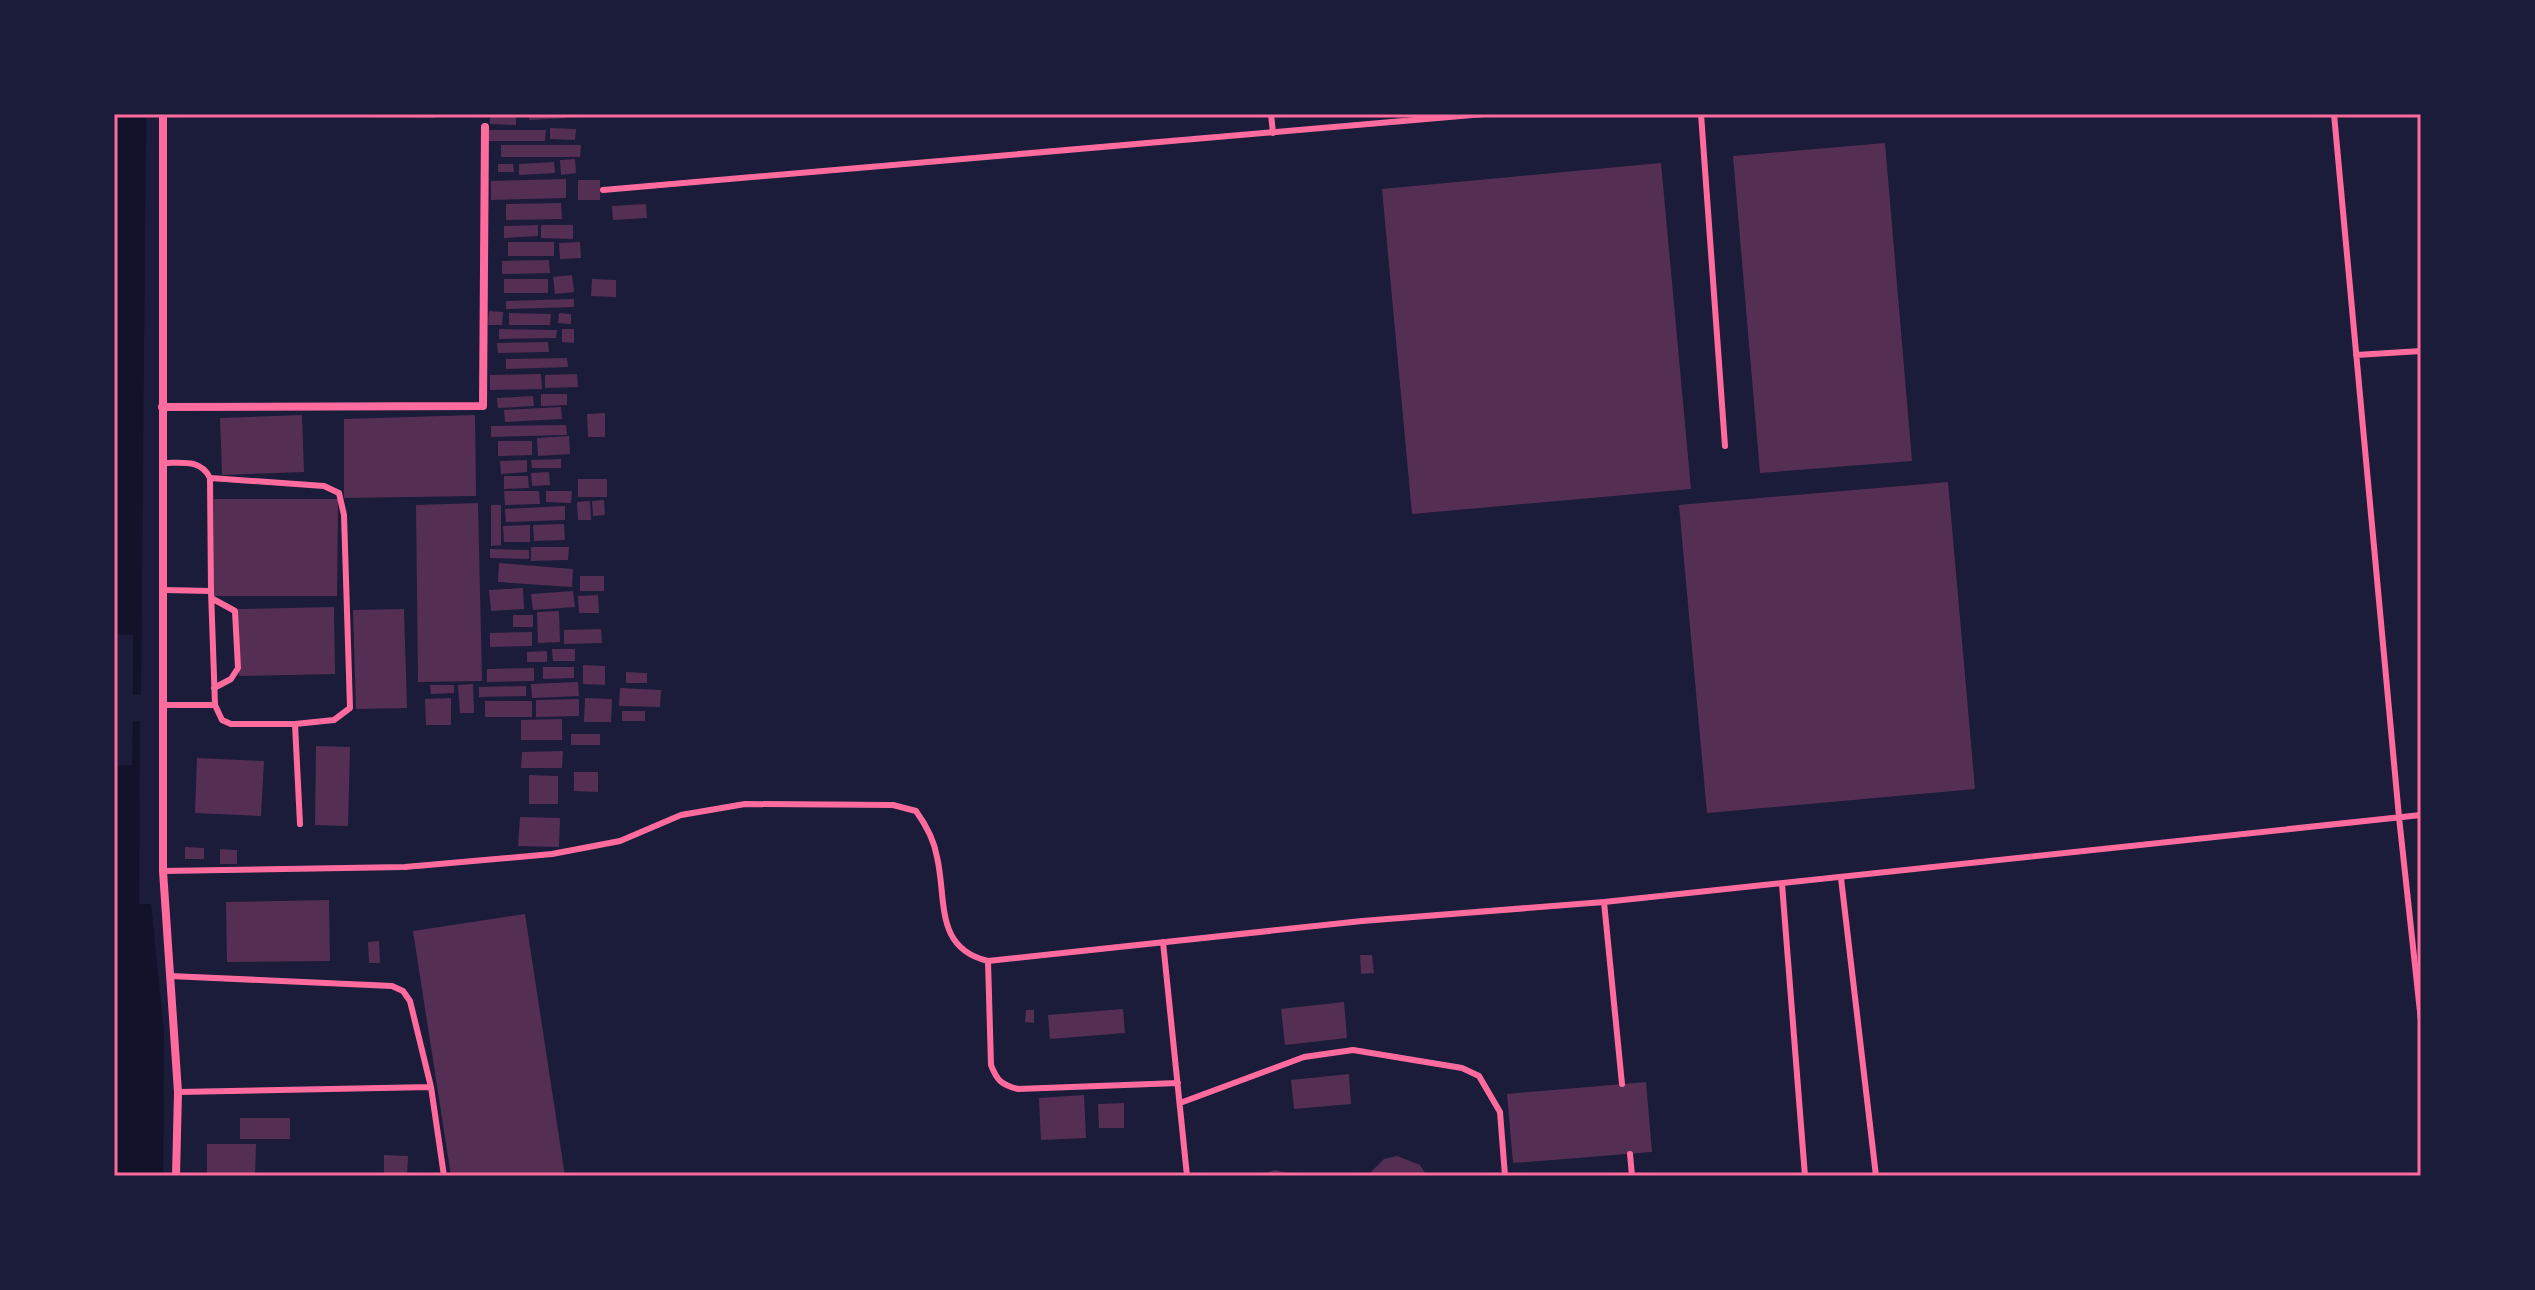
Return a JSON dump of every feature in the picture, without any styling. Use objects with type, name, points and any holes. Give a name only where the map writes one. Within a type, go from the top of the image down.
[{"type":"street","points":[[163,114],[163,871],[178,1092],[176,1176]]},
{"type":"street","points":[[162,407],[483,406],[485,127]]},
{"type":"lane","points":[[1271,114],[1273,133]]},
{"type":"lane","points":[[603,190],[1484,114]]},
{"type":"lane","points":[[1701,114],[1725,446]]},
{"type":"lane","points":[[2334,114],[2399,817],[2421,1021]]},
{"type":"lane","points":[[2356,355],[2421,351]]},
{"type":"lane","points":[[164,463],[196,463],[206,468],[210,478],[214,688],[215,705],[222,720],[231,724],[295,724],[334,720],[350,708],[343,505],[339,493],[324,486],[210,478]]},
{"type":"lane","points":[[164,590],[211,591]]},
{"type":"lane","points":[[213,599],[235,611],[238,668],[231,679],[214,688]]},
{"type":"lane","points":[[164,705],[215,705]]},
{"type":"lane","points":[[295,724],[300,824]]},
{"type":"lane","points":[[163,871],[405,867],[552,854],[620,841],[681,815],[745,804],[893,805],[916,811],[928,828],[938,857],[950,936],[967,954],[988,961],[1362,921],[1604,902],[1841,878],[2421,815]]},
{"type":"lane","points":[[1841,878],[1876,1176]]},
{"type":"lane","points":[[1782,884],[1805,1176]]},
{"type":"lane","points":[[1604,902],[1622,1084]]},
{"type":"lane","points":[[1163,942],[1187,1176]]},
{"type":"lane","points":[[988,961],[991,1065],[996,1080],[1005,1086],[1018,1089],[1178,1083]]},
{"type":"lane","points":[[170,976],[392,986],[403,991],[410,1001],[431,1087],[444,1176]]},
{"type":"lane","points":[[1180,1103],[1304,1057],[1353,1050],[1462,1068],[1479,1076],[1500,1112],[1505,1176]]},
{"type":"lane","points":[[178,1092],[431,1087]]},
{"type":"lane","points":[[1630,1154],[1632,1176]]},
{"type":"shaded area","points":[[114,114],[146,114],[141,695],[133,695],[133,635],[114,634]]},
{"type":"shaded area","points":[[133,721],[140,721],[139,904],[151,904],[164,1033],[163,1176],[114,1176],[114,766],[132,765]]},
{"type":"building","points":[[354,114],[435,114],[435,118],[354,117]]},
{"type":"building","points":[[490,114],[516,114],[516,125],[490,124]]},
{"type":"building","points":[[529,114],[567,114],[567,118],[529,120]]},
{"type":"building","points":[[550,128],[576,129],[575,140],[550,139]]},
{"type":"building","points":[[489,130],[546,130],[545,141],[489,141]]},
{"type":"building","points":[[1885,143],[1912,461],[1760,473],[1733,156]]},
{"type":"building","points":[[501,145],[581,145],[580,157],[501,157]]},
{"type":"building","points":[[575,159],[576,173],[561,175],[560,160]]},
{"type":"building","points":[[554,162],[555,173],[519,175],[519,164]]},
{"type":"building","points":[[1661,163],[1691,489],[1412,514],[1382,189]]},
{"type":"building","points":[[498,164],[513,164],[514,172],[498,172]]},
{"type":"building","points":[[566,179],[566,198],[491,200],[491,181]]},
{"type":"building","points":[[578,180],[600,180],[600,200],[578,200]]},
{"type":"building","points":[[561,203],[562,219],[506,220],[506,204]]},
{"type":"building","points":[[646,204],[647,218],[613,220],[612,206]]},
{"type":"building","points":[[538,225],[538,236],[504,238],[504,226]]},
{"type":"building","points":[[541,225],[573,225],[573,239],[541,238]]},
{"type":"building","points":[[508,242],[554,242],[554,256],[508,256]]},
{"type":"building","points":[[580,242],[581,258],[560,259],[559,243]]},
{"type":"building","points":[[549,260],[550,273],[502,274],[502,261]]},
{"type":"building","points":[[572,275],[574,292],[555,294],[553,277]]},
{"type":"building","points":[[504,279],[548,279],[548,293],[504,293]]},
{"type":"building","points":[[592,279],[616,280],[616,297],[591,296]]},
{"type":"building","points":[[574,299],[574,307],[506,309],[506,301]]},
{"type":"building","points":[[489,311],[503,312],[502,325],[488,325]]},
{"type":"building","points":[[509,313],[551,314],[550,325],[509,325]]},
{"type":"building","points":[[559,313],[571,314],[571,324],[558,323]]},
{"type":"building","points":[[499,329],[557,330],[556,338],[499,339]]},
{"type":"building","points":[[562,329],[574,329],[574,343],[562,342]]},
{"type":"building","points":[[548,342],[549,352],[498,353],[497,343]]},
{"type":"building","points":[[567,358],[568,367],[506,369],[506,359]]},
{"type":"building","points":[[541,374],[542,389],[490,390],[490,375]]},
{"type":"building","points":[[577,374],[578,387],[545,388],[545,375]]},
{"type":"building","points":[[541,394],[567,394],[567,405],[541,406]]},
{"type":"building","points":[[533,396],[534,406],[498,408],[497,398]]},
{"type":"building","points":[[561,407],[562,419],[505,422],[504,410]]},
{"type":"building","points":[[605,413],[605,437],[588,437],[587,414]]},
{"type":"building","points":[[302,415],[304,472],[222,475],[220,418]]},
{"type":"building","points":[[475,415],[476,496],[344,498],[344,419]]},
{"type":"building","points":[[566,425],[567,435],[491,437],[491,426]]},
{"type":"building","points":[[569,436],[570,454],[538,456],[537,438]]},
{"type":"building","points":[[498,441],[532,441],[532,455],[498,456]]},
{"type":"building","points":[[561,459],[561,468],[532,468],[531,460]]},
{"type":"building","points":[[527,460],[527,472],[501,474],[500,461]]},
{"type":"building","points":[[549,472],[550,485],[532,486],[531,473]]},
{"type":"building","points":[[504,476],[528,476],[529,488],[504,489]]},
{"type":"building","points":[[578,479],[607,479],[607,497],[578,497]]},
{"type":"building","points":[[1948,482],[1975,789],[1707,813],[1679,505]]},
{"type":"building","points":[[504,491],[539,491],[540,504],[505,505]]},
{"type":"building","points":[[546,491],[572,491],[571,503],[546,502]]},
{"type":"building","points":[[214,499],[338,499],[337,596],[214,596]]},
{"type":"building","points":[[604,500],[605,515],[593,516],[592,501]]},
{"type":"building","points":[[590,501],[591,520],[578,520],[577,502]]},
{"type":"building","points":[[478,503],[482,681],[418,682],[416,505]]},
{"type":"building","points":[[491,505],[501,505],[501,545],[491,546]]},
{"type":"building","points":[[565,506],[565,520],[506,522],[505,509]]},
{"type":"building","points":[[564,524],[565,540],[534,541],[533,525]]},
{"type":"building","points":[[530,525],[530,542],[504,542],[503,526]]},
{"type":"building","points":[[531,547],[569,547],[568,560],[531,561]]},
{"type":"building","points":[[490,549],[529,550],[529,559],[490,558]]},
{"type":"building","points":[[499,563],[573,569],[572,587],[498,582]]},
{"type":"building","points":[[580,576],[604,576],[604,591],[580,591]]},
{"type":"building","points":[[523,588],[524,609],[491,611],[489,590]]},
{"type":"building","points":[[573,591],[575,607],[533,610],[531,594]]},
{"type":"building","points":[[598,595],[599,613],[579,613],[578,596]]},
{"type":"building","points":[[334,607],[335,674],[239,676],[238,609]]},
{"type":"building","points":[[404,609],[407,708],[356,709],[353,610]]},
{"type":"building","points":[[559,611],[560,642],[538,643],[537,612]]},
{"type":"building","points":[[513,615],[533,615],[533,627],[513,627]]},
{"type":"building","points":[[601,629],[602,643],[564,644],[564,630]]},
{"type":"building","points":[[532,632],[532,646],[490,647],[490,633]]},
{"type":"building","points":[[552,649],[575,649],[575,661],[553,661]]},
{"type":"building","points":[[547,651],[547,662],[527,662],[527,652]]},
{"type":"building","points":[[583,665],[605,666],[605,685],[583,684]]},
{"type":"building","points":[[543,667],[574,667],[574,678],[543,679]]},
{"type":"building","points":[[534,668],[534,681],[487,682],[487,669]]},
{"type":"building","points":[[626,672],[647,673],[647,683],[626,683]]},
{"type":"building","points":[[578,682],[579,696],[532,698],[531,684]]},
{"type":"building","points":[[473,684],[474,713],[460,713],[458,685]]},
{"type":"building","points":[[430,685],[454,685],[454,693],[431,694]]},
{"type":"building","points":[[526,686],[526,696],[479,697],[479,687]]},
{"type":"building","points":[[620,688],[661,690],[660,707],[619,706]]},
{"type":"building","points":[[451,698],[451,725],[426,725],[425,699]]},
{"type":"building","points":[[585,698],[612,699],[611,722],[584,722]]},
{"type":"building","points":[[579,699],[579,716],[536,717],[536,700]]},
{"type":"building","points":[[485,701],[532,701],[532,717],[485,717]]},
{"type":"building","points":[[622,711],[645,711],[645,721],[622,721]]},
{"type":"building","points":[[562,719],[562,740],[521,740],[521,720]]},
{"type":"building","points":[[571,734],[600,734],[600,745],[571,745]]},
{"type":"building","points":[[316,746],[350,747],[348,826],[315,825]]},
{"type":"building","points":[[563,751],[562,768],[521,768],[522,752]]},
{"type":"building","points":[[197,758],[264,761],[261,816],[195,813]]},
{"type":"building","points":[[574,772],[598,772],[598,792],[574,791]]},
{"type":"building","points":[[529,775],[558,776],[558,804],[529,804]]},
{"type":"building","points":[[520,817],[560,818],[559,847],[518,846]]},
{"type":"building","points":[[185,847],[204,848],[204,859],[185,859]]},
{"type":"building","points":[[220,849],[237,850],[237,864],[220,864]]},
{"type":"building","points":[[329,900],[330,961],[227,962],[226,902]]},
{"type":"building","points":[[525,914],[565,1176],[451,1176],[413,931]]},
{"type":"building","points":[[379,941],[380,963],[369,963],[368,942]]},
{"type":"building","points":[[1360,955],[1372,955],[1374,973],[1361,974]]},
{"type":"building","points":[[1344,1002],[1347,1038],[1285,1045],[1281,1009]]},
{"type":"building","points":[[1123,1009],[1125,1033],[1050,1039],[1048,1015]]},
{"type":"building","points":[[1026,1010],[1034,1010],[1034,1023],[1025,1022]]},
{"type":"building","points":[[1349,1074],[1351,1104],[1294,1109],[1291,1080]]},
{"type":"building","points":[[1646,1082],[1652,1152],[1513,1163],[1507,1094]]},
{"type":"building","points":[[1084,1095],[1086,1138],[1041,1140],[1039,1098]]},
{"type":"building","points":[[1124,1103],[1124,1128],[1099,1128],[1098,1104]]},
{"type":"building","points":[[240,1118],[290,1118],[290,1139],[240,1139]]},
{"type":"building","points":[[207,1144],[256,1144],[255,1176],[207,1176]]},
{"type":"building","points":[[384,1155],[408,1156],[407,1176],[384,1176]]},
{"type":"building","points":[[1397,1156],[1420,1165],[1427,1176],[1367,1176],[1384,1159]]},
{"type":"building","points":[[1275,1170],[1288,1173],[1293,1176],[1258,1176]]}]
